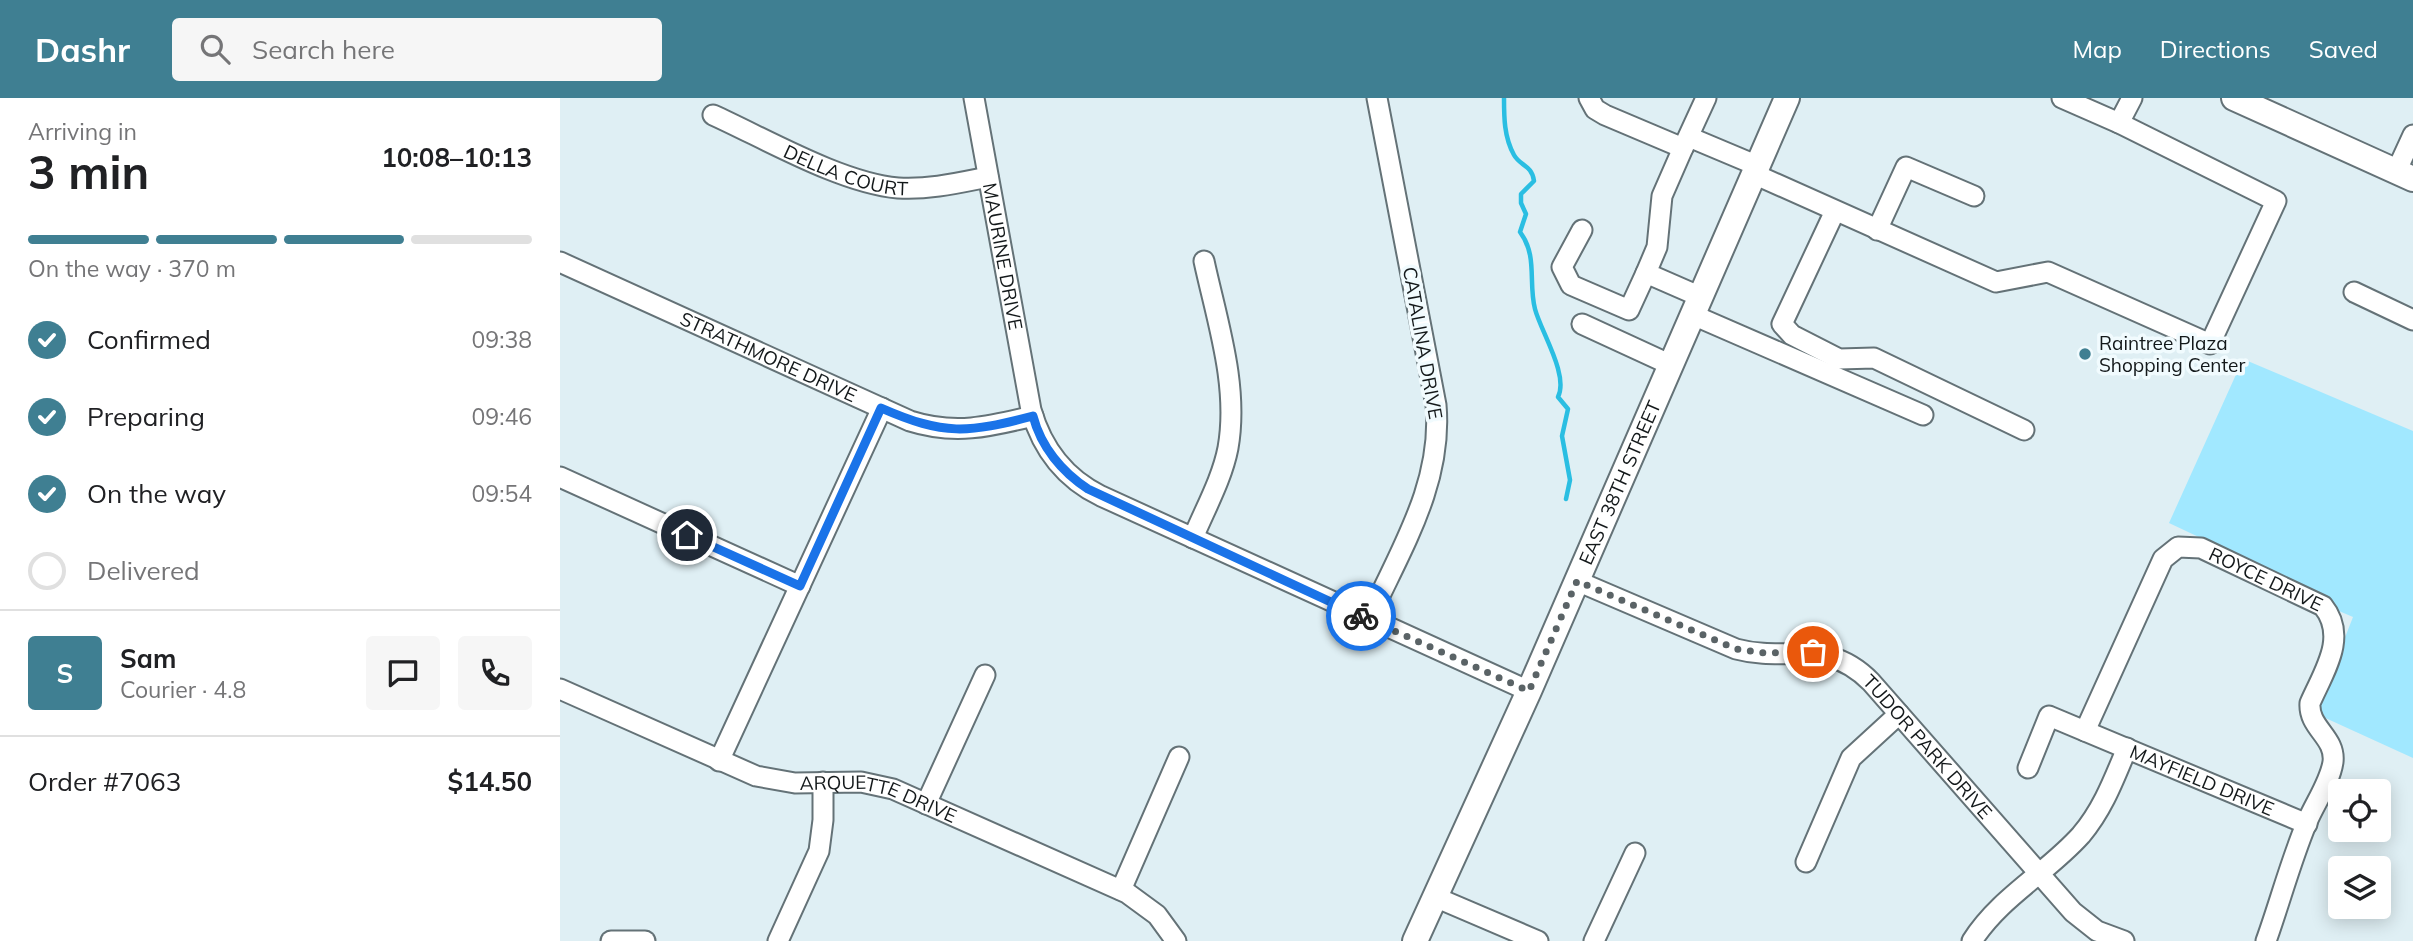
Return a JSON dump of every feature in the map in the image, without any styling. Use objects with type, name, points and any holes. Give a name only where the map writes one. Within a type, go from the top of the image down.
[{"type":"main road","name":"EAST 38TH STREET","points":[[1415,941],[1529,691],[1787,98]]},
{"type":"main road","points":[[2234,98],[2405,176]]},
{"type":"street","name":"MAURINE DRIVE","points":[[974,98],[1033,416]]},
{"type":"street","name":"CATALINA DRIVE","points":[[1369,619],[1430,483],[1438,434],[1436,405],[1377,98]]},
{"type":"street","points":[[1589,98],[1595,109],[1605,115],[1686,142],[1756,170],[1835,211],[1996,282],[2048,272],[2210,344],[2276,201],[2119,123],[2062,98]]},
{"type":"street","points":[[1582,230],[1562,267],[1571,285],[1629,310],[1657,247],[1662,196],[1706,98]]},
{"type":"street","points":[[2119,123],[2132,98]]},
{"type":"street","name":"DELLA COURT","points":[[713,115],[869,183],[913,188],[988,177]]},
{"type":"street","points":[[2405,176],[2413,135]]},
{"type":"street","points":[[1877,230],[1906,167],[1974,196]]},
{"type":"street","points":[[1835,211],[1782,324],[1785,329],[1839,359],[1874,358],[2024,430]]},
{"type":"street","points":[[1193,538],[1220,477],[1228,449],[1231,420],[1230,384],[1204,261]]},
{"type":"street","name":"STRATHMORE DRIVE","points":[[560,262],[915,423],[959,431],[981,429],[1033,416]]},
{"type":"street","points":[[1646,273],[1697,306],[1923,415]]},
{"type":"street","points":[[2354,292],[2413,320]]},
{"type":"street","points":[[1581,324],[1671,365]]},
{"type":"street","points":[[719,761],[881,408]]},
{"type":"street","points":[[1033,416],[1052,455],[1082,485],[1529,691]]},
{"type":"street","points":[[560,477],[800,586]]},
{"type":"street","name":"ROYCE DRIVE","points":[[2085,731],[2163,559],[2178,547],[2192,545],[2201,548],[2319,602],[2333,620],[2333,650],[2310,709],[2314,724],[2328,741],[2333,761],[2306,824]]},
{"type":"street","name":"TUDOR PARK DRIVE","points":[[1577,581],[1736,649],[1764,653],[1813,652],[1842,660],[1866,677],[2082,920],[2124,941]]},
{"type":"street","points":[[926,804],[985,675]]},
{"type":"street","name":"ARQUETTE DRIVE","points":[[560,690],[719,761],[769,780],[872,783],[926,804],[1121,890],[1152,910],[1176,941]]},
{"type":"street","points":[[1806,862],[1851,758],[1899,714]]},
{"type":"street","points":[[2028,768],[2049,716],[2127,748]]},
{"type":"street","name":"MAYFIELD DRIVE","points":[[1972,941],[1994,911],[2039,873],[2092,822],[2127,748],[2306,824]]},
{"type":"street","points":[[1121,890],[1179,757]]},
{"type":"street","points":[[778,941],[819,851],[823,828],[822,782]]},
{"type":"street","points":[[2266,941],[2306,824]]},
{"type":"street","points":[[1594,941],[1635,853]]},
{"type":"street","points":[[1435,897],[1538,941]]},
{"type":"street","points":[[611,941],[645,941]]},
{"type":"shaded area","points":[[2243,359],[2413,431],[2413,758],[2321,716],[2319,704],[2353,617],[2339,611],[2326,597],[2169,523]]},
{"type":"waterway","points":[[1504,98],[1508,141],[1516,159],[1531,172],[1534,181],[1521,194],[1521,203],[1526,214],[1520,232],[1526,241],[1531,260],[1535,309],[1560,377],[1558,397],[1568,409],[1562,436],[1570,480],[1566,499]]},
{"type":"way so far","points":[[1361,616],[1529,691],[1577,581],[1736,649],[1764,653],[1813,652]]},
{"type":"place","name":"Raintree Plaza Shopping Center","points":[[2085,354]]},
{"type":"route","points":[[687,535],[800,586],[881,408],[915,423],[959,431],[981,429],[1033,416],[1043,443],[1056,461],[1071,477],[1088,489],[1361,616]]}]
